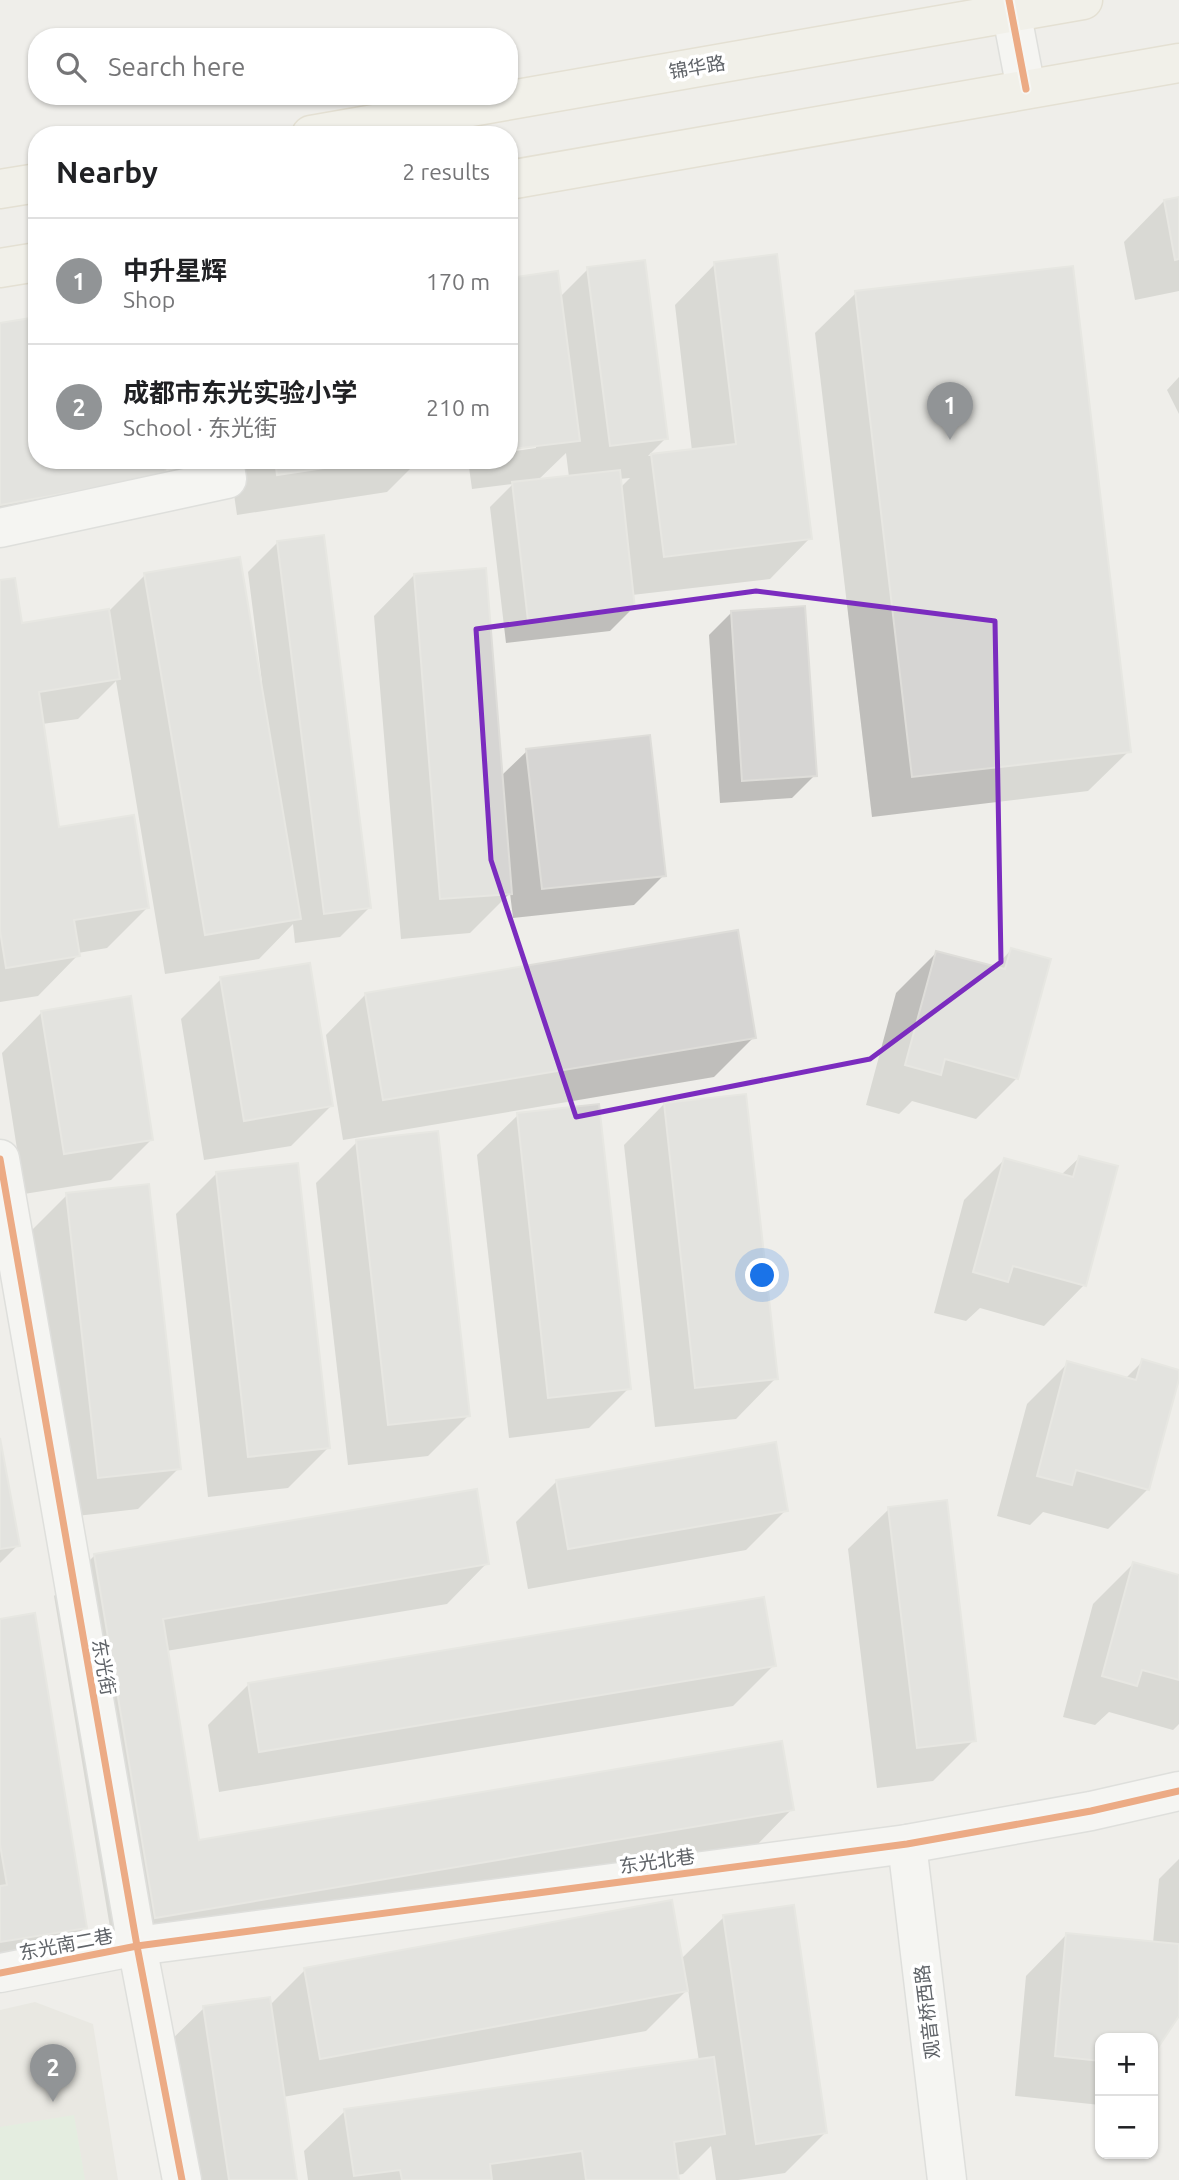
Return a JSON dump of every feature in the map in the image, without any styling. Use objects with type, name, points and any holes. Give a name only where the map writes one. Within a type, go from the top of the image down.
[{"type":"main road","name":"锦华路","points":[[518,97],[1010,6],[1083,0]]},
{"type":"main road","points":[[518,178],[1179,63]]},
{"type":"main road","name":"锦华路","points":[[360,126],[474,105]]},
{"type":"main road","points":[[0,189],[28,184]]},
{"type":"main road","points":[[0,268],[28,263]]},
{"type":"street","points":[[1010,6],[1026,89]]},
{"type":"street","points":[[0,528],[227,479],[225,469]]},
{"type":"street","name":"东光街","points":[[0,1159],[137,1946],[182,2180]]},
{"type":"street","name":"东光北巷","points":[[137,1946],[907,1844],[1091,1811],[1179,1791]]},
{"type":"street","name":"观音桥西路","points":[[907,1844],[947,2180]]},
{"type":"street","name":"东光南二巷","points":[[0,1973],[137,1946]]},
{"type":"highlighted area","points":[[756,591],[995,621],[1001,962],[870,1059],[576,1117],[491,860],[476,629]]},
{"type":"shaded area","points":[[35,2002],[93,2024],[118,2180],[0,2180],[0,2010]]},
{"type":"green space","points":[[74,2115],[85,2180],[0,2180],[0,2127]]},
{"type":"building","points":[[1179,197],[1179,259],[1175,260],[1164,200]]},
{"type":"building","points":[[777,254],[812,539],[664,557],[651,454],[736,444],[714,262]]},
{"type":"building","points":[[645,260],[668,439],[610,446],[587,267]]},
{"type":"building","points":[[1073,266],[1131,752],[912,777],[855,291]]},
{"type":"building","points":[[558,271],[580,441],[518,448],[518,277]]},
{"type":"building","points":[[28,318],[28,469],[165,469],[166,475],[0,505],[0,323]]},
{"type":"building","points":[[276,469],[317,469],[277,475]]},
{"type":"building","points":[[620,470],[635,609],[528,621],[512,482]]},
{"type":"building","points":[[324,535],[371,908],[324,914],[277,541]]},
{"type":"building","points":[[240,557],[301,919],[205,935],[144,573]]},
{"type":"building","points":[[486,568],[512,894],[440,899],[414,574]]},
{"type":"building","points":[[15,578],[22,623],[109,609],[120,679],[39,692],[59,827],[134,815],[149,908],[74,920],[80,956],[6,968],[0,931],[0,580]]},
{"type":"building","points":[[805,606],[817,776],[742,781],[731,611]]},
{"type":"building","points":[[650,735],[666,876],[542,889],[526,749]]},
{"type":"building","points":[[738,930],[756,1038],[383,1100],[365,993]]},
{"type":"building","points":[[1011,948],[1051,959],[1018,1079],[945,1059],[941,1075],[905,1065],[936,951],[1005,969]]},
{"type":"building","points":[[310,963],[333,1106],[244,1121],[220,977]]},
{"type":"building","points":[[131,996],[153,1140],[64,1154],[41,1011]]},
{"type":"building","points":[[746,1094],[778,1379],[695,1388],[664,1103]]},
{"type":"building","points":[[599,1104],[631,1389],[548,1398],[517,1113]]},
{"type":"building","points":[[438,1131],[470,1416],[388,1425],[356,1140]]},
{"type":"building","points":[[1079,1156],[1118,1166],[1086,1286],[1013,1266],[1008,1282],[973,1272],[1004,1158],[1073,1177]]},
{"type":"building","points":[[298,1163],[330,1448],[248,1457],[216,1172]]},
{"type":"building","points":[[149,1184],[181,1469],[98,1478],[66,1193]]},
{"type":"building","points":[[1142,1359],[1179,1370],[1179,1379],[1149,1490],[1076,1470],[1072,1485],[1037,1476],[1067,1361],[1136,1380]]},
{"type":"building","points":[[0,1438],[20,1546],[0,1549]]},
{"type":"building","points":[[776,1442],[788,1511],[568,1549],[556,1480]]},
{"type":"building","points":[[477,1489],[489,1564],[163,1619],[199,1840],[782,1741],[794,1810],[155,1918],[94,1554]]},
{"type":"building","points":[[947,1500],[976,1741],[917,1748],[888,1507]]},
{"type":"building","points":[[1133,1562],[1179,1575],[1179,1680],[1142,1670],[1137,1686],[1102,1676]]},
{"type":"building","points":[[764,1597],[776,1666],[259,1752],[248,1683]]},
{"type":"building","points":[[35,1613],[87,1928],[0,1942],[0,1886],[7,1885],[0,1845],[0,1619]]},
{"type":"building","points":[[672,1900],[688,1991],[320,2059],[304,1968]]},
{"type":"building","points":[[794,1905],[827,2133],[756,2144],[723,1915]]},
{"type":"building","points":[[1066,1933],[1179,1944],[1179,2016],[1158,2048],[1158,2033],[1095,2033],[1095,2060],[1055,2056]]},
{"type":"building","points":[[270,1997],[297,2180],[229,2180],[203,2006]]},
{"type":"building","points":[[714,2057],[725,2134],[674,2142],[679,2180],[586,2180],[582,2151],[490,2164],[492,2180],[402,2180],[400,2170],[354,2176],[344,2109]]},
{"type":"cycle path","points":[[1009,0],[1026,89]]},
{"type":"cycle path","points":[[0,1159],[137,1946],[182,2180]]},
{"type":"cycle path","points":[[0,1973],[137,1946],[907,1844],[1091,1811],[1179,1791]]},
{"type":"place","name":"中升星辉","points":[[950,440]]},
{"type":"place","name":"成都市东光实验小学","points":[[53,2102]]}]
